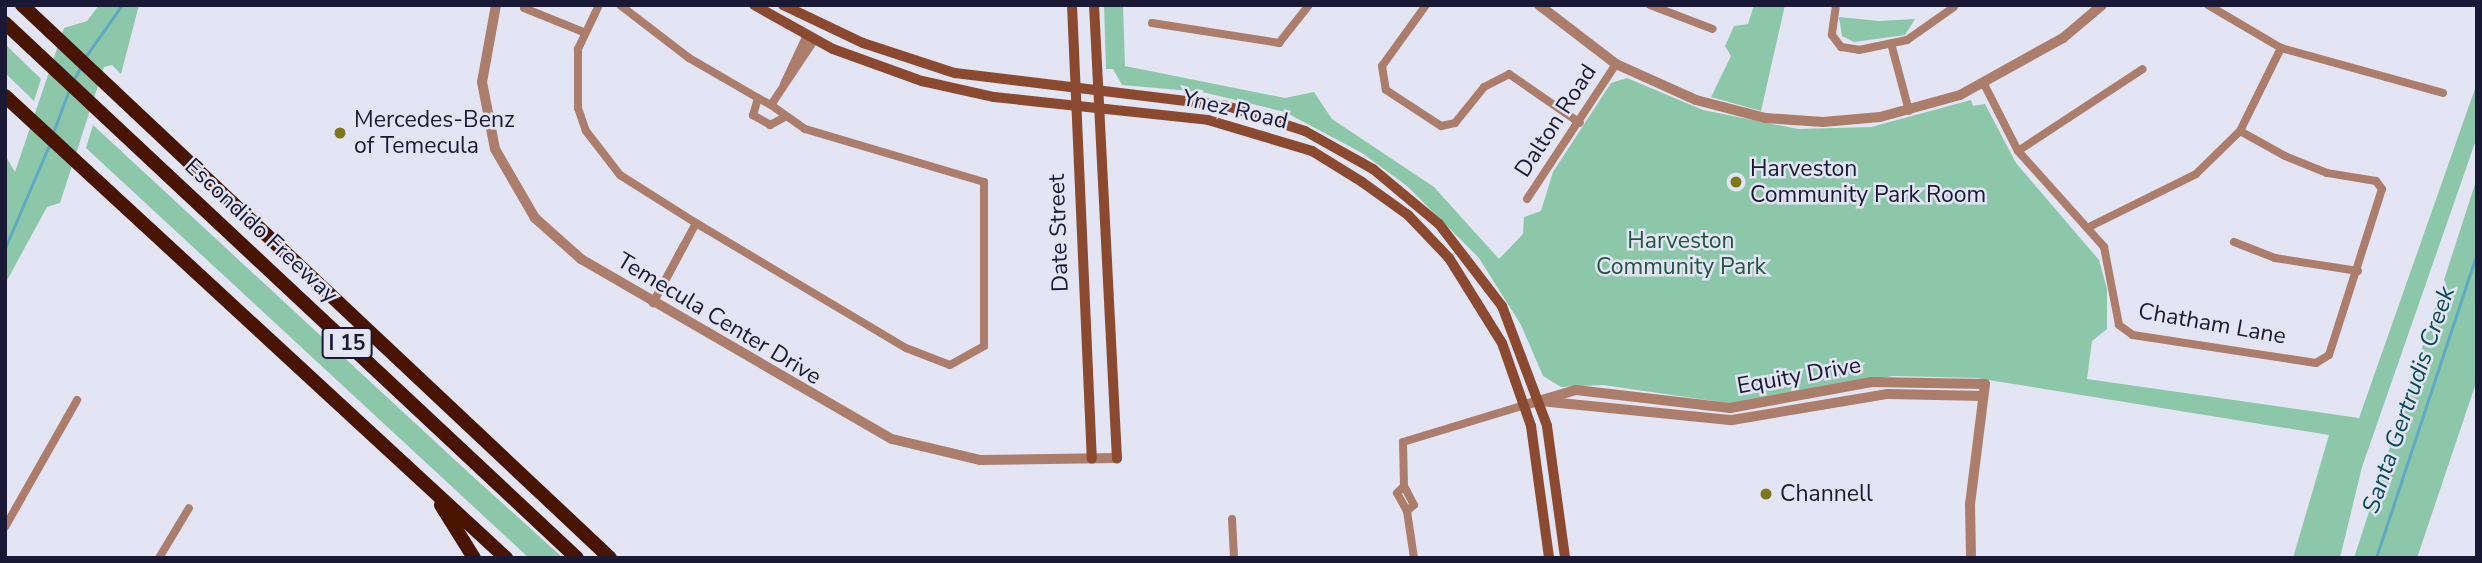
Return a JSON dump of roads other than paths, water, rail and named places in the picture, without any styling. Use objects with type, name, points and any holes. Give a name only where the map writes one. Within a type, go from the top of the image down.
[{"type":"highway","points":[[25,9],[610,558]]},
{"type":"highway","name":"Escondido Freeway","points":[[5,23],[578,558]]},
{"type":"highway","name":"I 15","points":[[5,96],[506,558]]},
{"type":"highway","points":[[432,489],[474,558]]},
{"type":"main road","name":"Ynez Road","points":[[754,5],[811,37],[922,81],[1262,133],[1312,151],[1362,182],[1408,215],[1449,258],[1496,331],[1525,405],[1549,558]]},
{"type":"main road","name":"Ynez Road","points":[[783,5],[887,52],[975,78],[1227,106],[1305,131],[1373,169],[1439,224],[1482,276],[1516,336],[1540,401],[1565,558]]},
{"type":"main road","name":"Date Street","points":[[1072,5],[1092,459]]},
{"type":"main road","name":"Date Street","points":[[1094,5],[1096,92],[1116,458]]},
{"type":"main road","points":[[811,37],[821,32],[873,54],[887,52]]},
{"type":"street","name":"Temecula Center Drive","points":[[496,5],[482,82],[500,161],[545,229],[653,303],[901,443],[980,460],[1116,458]]},
{"type":"street","points":[[600,5],[583,32],[575,73],[578,108],[599,154],[696,223],[906,348],[950,365],[984,346],[984,182],[805,129],[758,97],[688,58],[620,5]]},
{"type":"street","points":[[1152,23],[1279,43],[1309,5]]},
{"type":"street","points":[[1426,5],[1382,66],[1386,90],[1441,126],[1455,123],[1484,87],[1509,75],[1580,123]]},
{"type":"street","points":[[1539,5],[1616,64],[1696,100],[1765,118],[1851,121],[1909,111],[1984,84],[2063,38],[2102,5]]},
{"type":"street","points":[[1650,5],[1713,29]]},
{"type":"street","points":[[1836,5],[1832,36],[1841,47],[1892,47],[1925,32],[1954,7]]},
{"type":"street","points":[[2208,5],[2281,48],[2443,93]]},
{"type":"street","points":[[524,8],[583,32]]},
{"type":"street","points":[[771,105],[811,37]]},
{"type":"street","points":[[1892,47],[1909,111]]},
{"type":"street","points":[[2091,226],[2196,174],[2240,131],[2281,48]]},
{"type":"street","name":"Dalton Road","points":[[1527,199],[1580,123],[1616,64]]},
{"type":"street","points":[[2018,151],[2143,69]]},
{"type":"street","name":"Chatham Lane","points":[[1984,84],[2018,151],[2091,226],[2113,274],[2119,325],[2133,335],[2316,363],[2329,355],[2358,271]]},
{"type":"street","points":[[758,97],[752,107],[758,119],[770,125],[785,117]]},
{"type":"street","points":[[2234,242],[2275,258],[2358,271],[2381,199],[2376,181],[2327,173],[2240,131]]},
{"type":"street","points":[[653,303],[696,223]]},
{"type":"street","name":"Equity Drive","points":[[1525,405],[1555,393],[1597,390],[1688,405],[1751,407],[1872,382],[1985,384],[1983,396],[1888,394],[1732,420],[1540,401]]},
{"type":"street","points":[[1971,558],[1970,504],[1983,396]]},
{"type":"street","points":[[5,527],[77,400]]},
{"type":"street","points":[[1414,558],[1407,511],[1414,505],[1413,493],[1404,486],[1401,454],[1413,435],[1525,405]]},
{"type":"street","points":[[159,558],[189,508]]},
{"type":"street","points":[[1233,519],[1234,558]]},
{"type":"waterway","points":[[86,56],[122,5]]},
{"type":"waterway","points":[[73,81],[80,68]]},
{"type":"waterway","points":[[53,133],[69,90]]},
{"type":"waterway","points":[[5,248],[50,143]]},
{"type":"waterway","name":"Santa Gertrudis Creek","points":[[2376,558],[2477,253]]},
{"type":"place","name":"Mercedes-Benz of Temecula","points":[[340,133]]},
{"type":"place","name":"Harveston Community Park Room","points":[[1736,182]]},
{"type":"place","name":"Channell","points":[[1766,494]]},
{"type":"park label","name":"Harveston Community Park","points":[[1681,254]]}]
